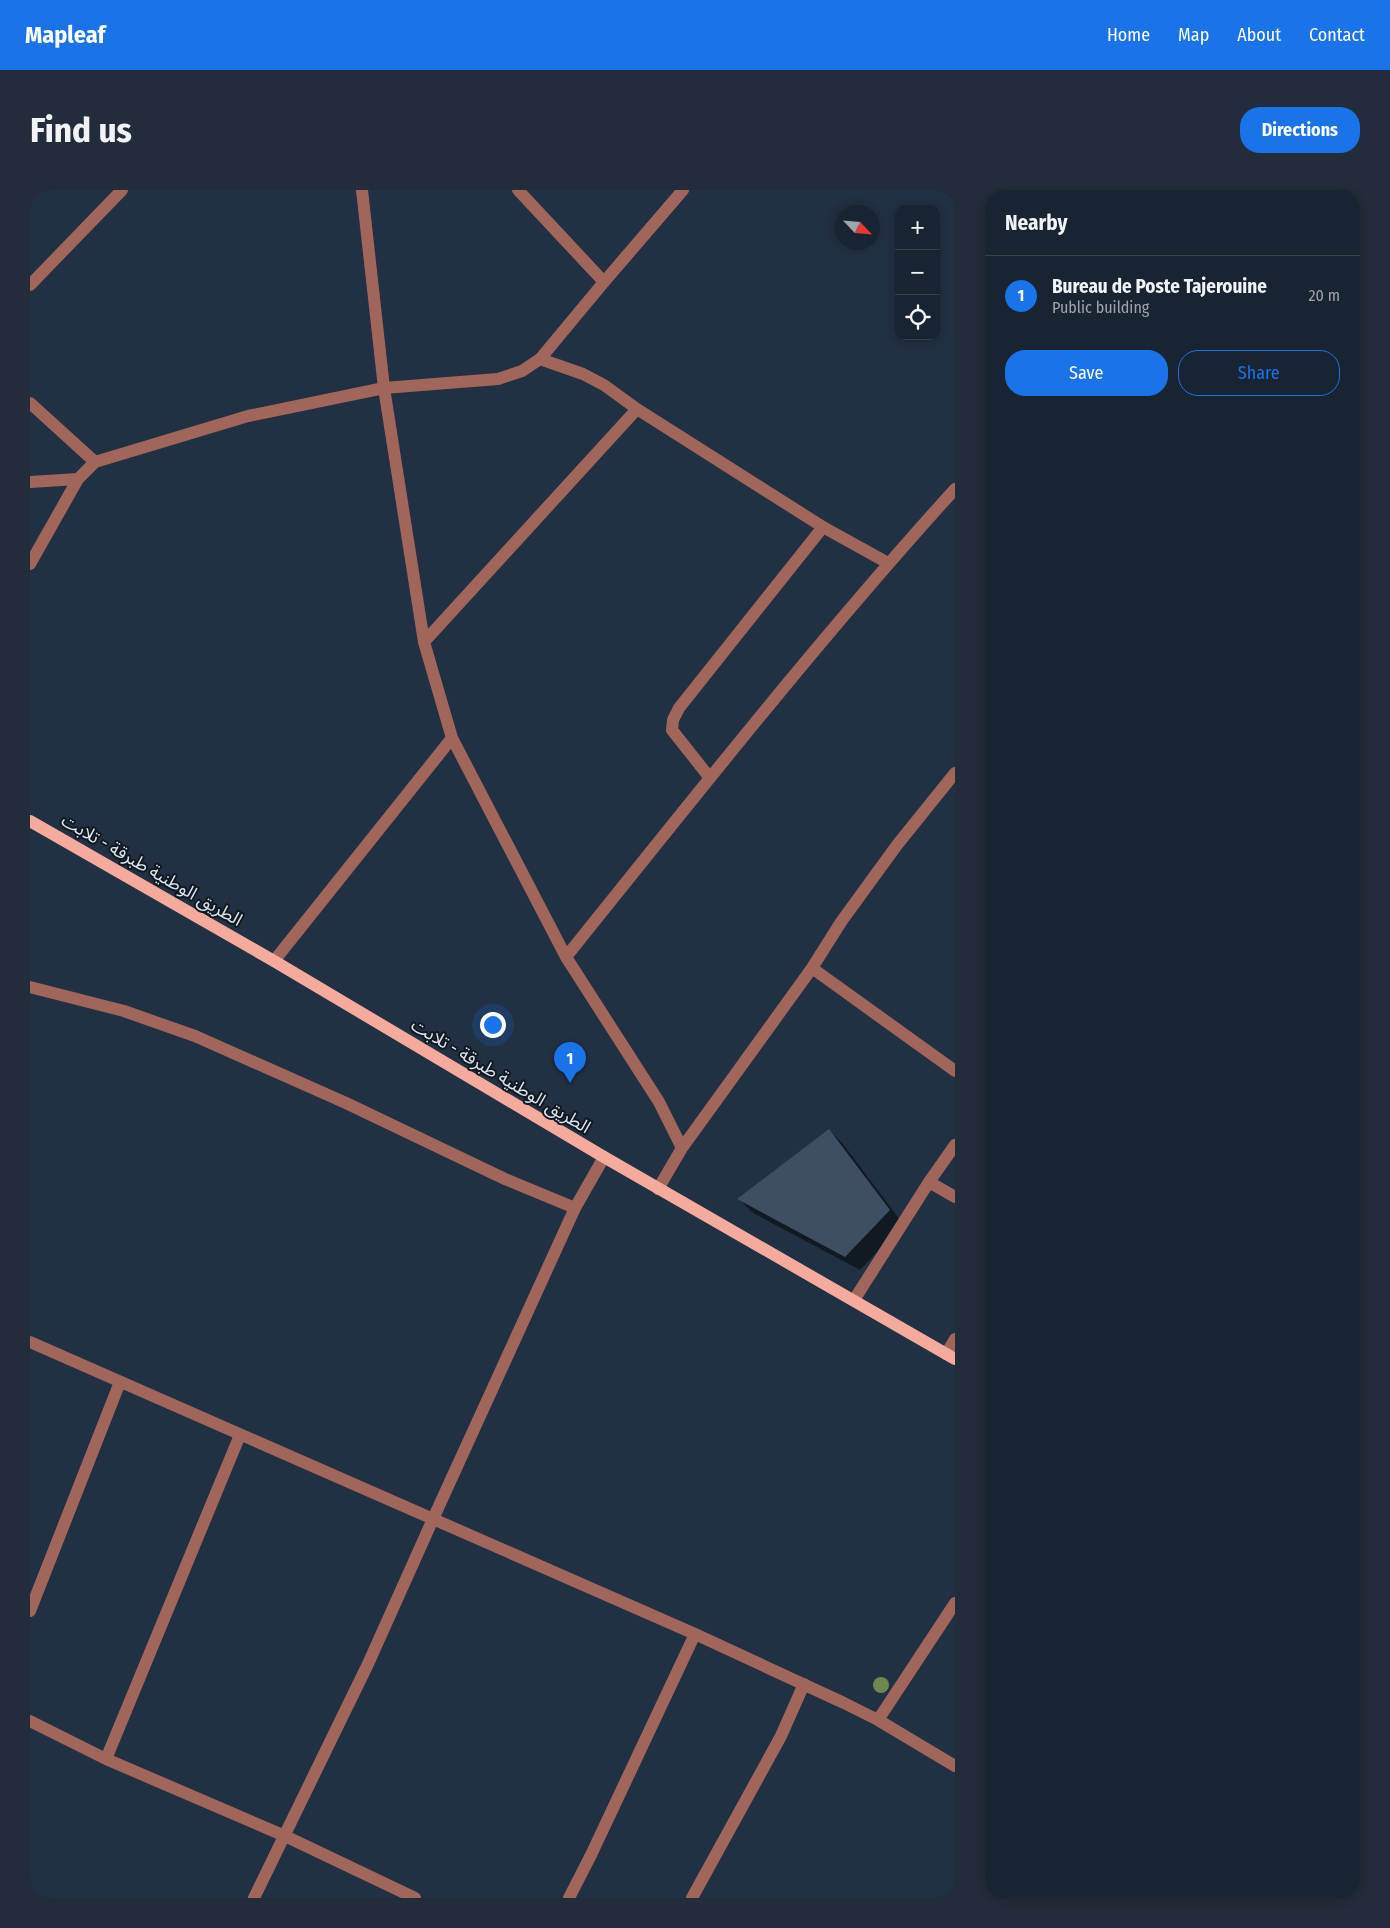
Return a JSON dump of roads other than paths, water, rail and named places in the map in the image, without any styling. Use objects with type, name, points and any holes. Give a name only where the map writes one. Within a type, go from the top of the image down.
[{"type":"main road","name":"الطريق الوطنية طبرقة - تلابت","points":[[30,821],[274,961],[658,1189],[951,1356]]},
{"type":"street","points":[[30,285],[122,190]]},
{"type":"street","points":[[362,190],[384,388],[424,642],[452,738],[566,957],[659,1102],[682,1148]]},
{"type":"street","points":[[518,190],[604,282]]},
{"type":"street","points":[[30,564],[78,479],[95,462],[248,416],[384,388],[498,378],[522,371],[540,359],[683,190]]},
{"type":"street","points":[[540,359],[583,374],[604,385],[637,409],[823,527],[888,563]]},
{"type":"street","points":[[30,403],[95,462]]},
{"type":"street","points":[[424,642],[637,409]]},
{"type":"street","points":[[30,482],[78,479]]},
{"type":"street","points":[[566,957],[710,778],[888,563],[955,489]]},
{"type":"street","points":[[710,778],[672,730],[673,720],[679,708],[823,527]]},
{"type":"street","points":[[274,961],[452,738]]},
{"type":"street","points":[[658,1189],[682,1148],[812,968],[847,914],[897,845],[955,773]]},
{"type":"street","points":[[812,968],[955,1071]]},
{"type":"street","points":[[30,987],[124,1012],[195,1036],[346,1102],[505,1179],[575,1208]]},
{"type":"street","points":[[854,1300],[929,1182],[955,1146]]},
{"type":"street","points":[[254,1898],[368,1664],[432,1519],[575,1208],[604,1157]]},
{"type":"street","points":[[929,1182],[955,1197]]},
{"type":"street","points":[[951,1356],[955,1339]]},
{"type":"street","points":[[30,1342],[695,1634],[878,1720],[955,1766]]},
{"type":"street","points":[[30,1611],[120,1382]]},
{"type":"street","points":[[106,1759],[240,1435]]},
{"type":"street","points":[[878,1720],[955,1603]]},
{"type":"street","points":[[568,1898],[596,1846],[695,1634]]},
{"type":"street","points":[[692,1898],[781,1736],[804,1684]]},
{"type":"street","points":[[30,1721],[106,1759],[285,1836],[415,1898]]},
{"type":"place","name":"Bureau de Poste Tajerouine","points":[[570,1083]]}]
